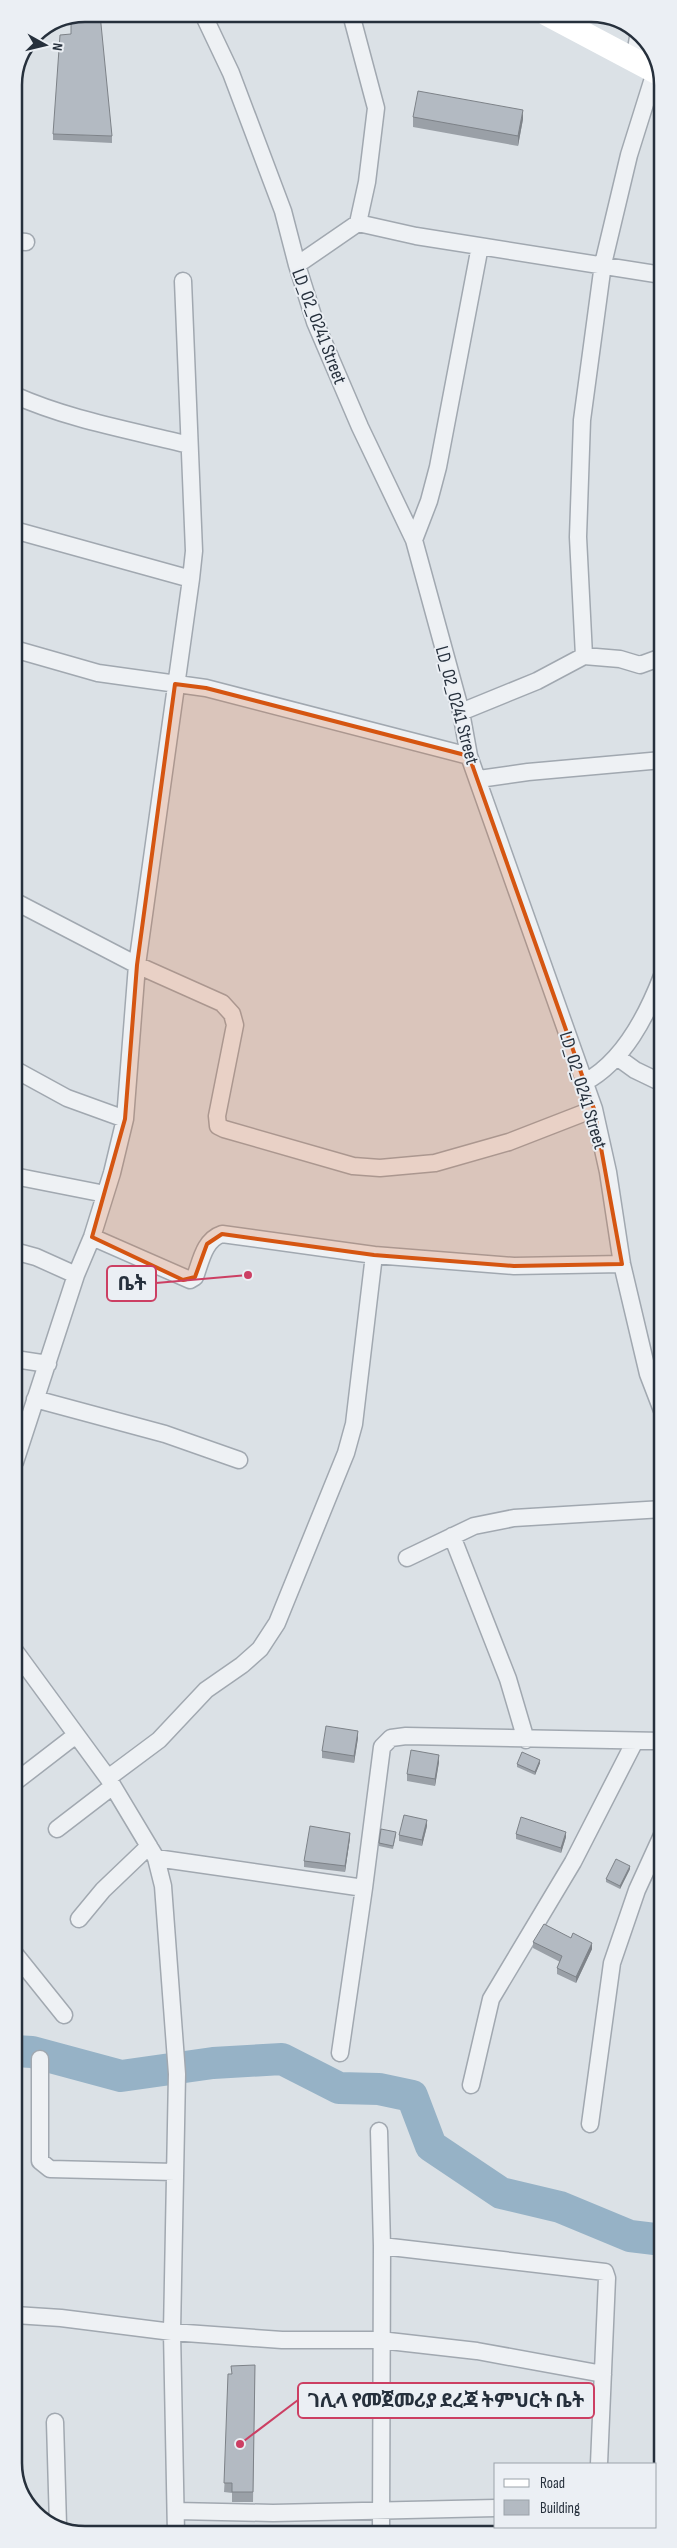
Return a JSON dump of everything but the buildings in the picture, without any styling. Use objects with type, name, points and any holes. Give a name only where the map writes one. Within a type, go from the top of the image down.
[{"type":"main road","points":[[564,23],[652,70]]},
{"type":"street","name":"LD_02_0241 Street","points":[[207,22],[231,73],[283,211],[296,265],[316,322],[360,427],[414,540],[461,712],[469,756],[479,779],[594,1109],[608,1172],[622,1264],[648,1374],[654,1390]]},
{"type":"street","points":[[296,265],[358,223],[367,182],[376,108],[353,23]]},
{"type":"street","points":[[634,60],[637,43]]},
{"type":"street","points":[[584,656],[578,537],[582,420],[604,264],[629,155],[654,88]]},
{"type":"street","points":[[358,223],[416,236],[604,264],[654,273]]},
{"type":"street","points":[[414,540],[429,500],[438,466],[480,246]]},
{"type":"street","points":[[22,1417],[35,1399],[76,1275],[92,1237],[124,1119],[137,965],[194,551],[183,281]]},
{"type":"street","points":[[22,398],[68,416],[190,445]]},
{"type":"street","points":[[22,532],[191,579]]},
{"type":"street","points":[[22,651],[98,673],[206,688],[469,756]]},
{"type":"street","points":[[461,712],[537,681],[584,656],[620,659],[640,665],[654,660]]},
{"type":"street","points":[[479,779],[528,772],[654,761]]},
{"type":"street","points":[[22,904],[137,965],[222,1003],[232,1014],[235,1025],[217,1116],[218,1126],[224,1129],[353,1166],[380,1168],[435,1163],[509,1142],[594,1109]]},
{"type":"street","points":[[585,1082],[600,1074],[617,1057],[654,1010]]},
{"type":"street","points":[[617,1057],[635,1070],[654,1079]]},
{"type":"street","points":[[22,1073],[67,1098],[124,1119]]},
{"type":"street","points":[[22,1178],[105,1194]]},
{"type":"street","points":[[92,1237],[190,1280],[195,1277],[207,1244],[212,1237],[222,1234],[374,1255],[514,1266],[622,1264]]},
{"type":"street","points":[[22,1253],[36,1257],[76,1275]]},
{"type":"street","points":[[58,1829],[159,1740],[206,1690],[242,1665],[260,1649],[277,1623],[354,1424],[374,1255]]},
{"type":"street","points":[[22,1360],[48,1364]]},
{"type":"street","points":[[35,1399],[165,1434],[240,1460]]},
{"type":"street","points":[[407,1558],[474,1526],[514,1518],[654,1510]]},
{"type":"street","points":[[452,1536],[508,1679],[526,1740]]},
{"type":"street","points":[[22,1661],[110,1782],[153,1852],[163,1886],[177,2074],[172,2332],[176,2525]]},
{"type":"street","points":[[22,1777],[76,1735]]},
{"type":"street","points":[[340,2053],[382,1747],[386,1741],[390,1738],[406,1736],[526,1740],[654,1741]]},
{"type":"street","points":[[471,2085],[491,1999],[573,1862],[635,1741]]},
{"type":"street","points":[[79,1919],[103,1890],[153,1852],[364,1888]]},
{"type":"street","points":[[590,2124],[612,1963],[637,1890],[654,1853]]},
{"type":"street","points":[[22,1963],[64,2015]]},
{"type":"street","points":[[40,2059],[40,2161],[44,2166],[50,2170],[175,2172]]},
{"type":"street","points":[[379,2131],[382,2246],[380,2340],[381,2526]]},
{"type":"street","points":[[382,2246],[604,2272],[607,2278],[599,2463]]},
{"type":"street","points":[[22,2315],[172,2332],[282,2340],[380,2340],[477,2351],[604,2374]]},
{"type":"street","points":[[55,2422],[58,2519]]},
{"type":"street","points":[[176,2511],[273,2513],[494,2508]]},
{"type":"highlighted area","points":[[175,684],[206,688],[469,756],[594,1109],[622,1264],[514,1266],[374,1255],[222,1234],[207,1244],[195,1277],[183,1280],[92,1237],[125,1119],[137,965]]},
{"type":"waterway","points":[[22,2051],[32,2052],[121,2076],[213,2063],[282,2059],[339,2088],[379,2089],[412,2096],[431,2146],[501,2193],[560,2207],[630,2236],[654,2239]]},
{"type":"place","name":"ቤት","points":[[248,1275]]},
{"type":"place","name":"ገሊላ የመጀመሪያ ደረጃ ትምህርት ቤት","points":[[240,2444]]}]
